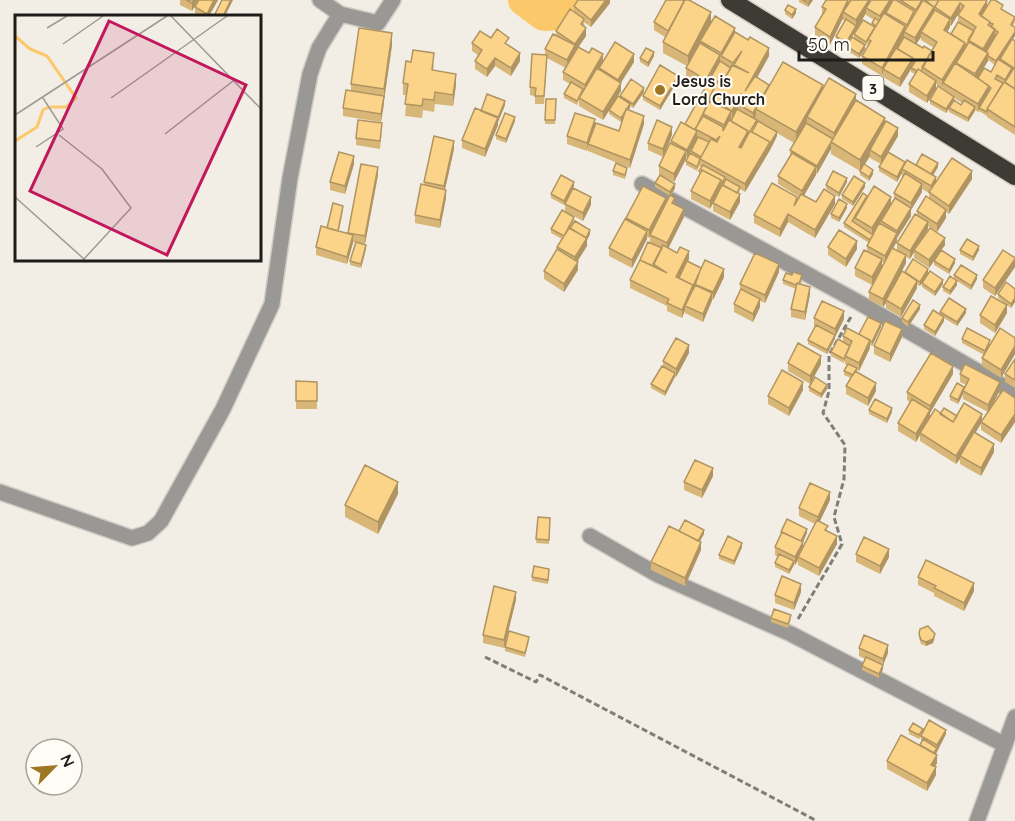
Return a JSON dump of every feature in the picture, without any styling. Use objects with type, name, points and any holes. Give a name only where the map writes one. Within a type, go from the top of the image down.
[{"type":"highway","name":"3","points":[[730,0],[1015,176]]},
{"type":"street","points":[[320,0],[340,14],[378,23],[393,0]]},
{"type":"street","points":[[0,492],[132,538],[148,533],[161,521],[223,409],[272,304],[290,178],[310,74],[319,48],[340,14]]},
{"type":"street","points":[[642,184],[858,302],[1015,393]]},
{"type":"street","points":[[590,536],[658,575],[790,634],[1005,746]]},
{"type":"street","points":[[977,821],[1015,717]]},
{"type":"path","points":[[790,634],[842,544],[834,517],[844,479],[845,446],[824,413],[829,391],[829,355],[858,302]]},
{"type":"path","points":[[485,657],[536,682],[540,675],[817,821]]},
{"type":"building","points":[[199,0],[214,0],[207,14],[195,7]]},
{"type":"building","points":[[222,0],[231,0],[224,15],[214,15]]},
{"type":"building","points":[[578,0],[606,0],[591,20],[574,6]]},
{"type":"building","points":[[666,0],[684,1],[668,31],[654,22]]},
{"type":"building","points":[[685,0],[711,12],[688,56],[663,42]]},
{"type":"building","points":[[826,0],[848,0],[830,37],[815,27],[826,9],[822,7]]},
{"type":"building","points":[[851,0],[869,0],[856,20],[843,12]]},
{"type":"building","points":[[871,0],[890,0],[880,16],[866,8]]},
{"type":"building","points":[[893,0],[914,11],[907,25],[886,13]]},
{"type":"building","points":[[900,0],[922,0],[916,10]]},
{"type":"building","points":[[923,0],[934,7],[915,38],[904,32]]},
{"type":"building","points":[[925,0],[939,0],[934,8]]},
{"type":"building","points":[[939,0],[987,1],[979,14],[990,22],[988,25],[995,29],[983,49],[968,40],[976,27],[958,15],[964,6],[960,3],[951,18],[935,7]]},
{"type":"building","points":[[991,0],[1003,5],[1001,9],[1015,17],[1011,25],[1015,27],[1015,32],[996,61],[986,52],[998,32],[991,27],[993,24],[981,16]]},
{"type":"building","points":[[788,5],[796,9],[792,15],[785,10]]},
{"type":"building","points":[[570,9],[584,19],[581,24],[586,28],[575,44],[556,31]]},
{"type":"building","points":[[935,10],[950,19],[944,30],[965,43],[942,80],[922,67],[937,42],[921,32]]},
{"type":"building","points":[[884,13],[905,26],[882,68],[862,56],[871,41],[868,39]]},
{"type":"building","points":[[715,16],[735,28],[721,53],[700,41]]},
{"type":"building","points":[[875,18],[879,21],[876,26],[872,23]]},
{"type":"building","points":[[846,19],[856,26],[846,43],[836,36]]},
{"type":"building","points":[[863,20],[875,27],[866,42],[854,34]]},
{"type":"building","points":[[958,22],[974,31],[966,46],[951,34]]},
{"type":"building","points":[[359,28],[392,33],[384,89],[351,84]]},
{"type":"building","points":[[497,29],[509,38],[505,43],[520,53],[511,68],[495,58],[487,69],[475,61],[482,50],[472,43],[480,31],[491,38]]},
{"type":"building","points":[[735,32],[748,40],[750,37],[769,48],[745,91],[755,76],[769,85],[753,113],[738,104],[744,95],[741,94],[732,111],[709,98],[718,81],[722,83],[732,65],[749,73],[734,65],[742,51],[733,63],[721,56]]},
{"type":"building","points":[[553,34],[575,45],[567,60],[545,49]]},
{"type":"building","points":[[852,37],[865,45],[859,54],[846,46]]},
{"type":"building","points":[[904,37],[932,51],[921,71],[911,68],[915,62],[913,58],[897,49]]},
{"type":"building","points":[[1012,39],[1015,41],[1015,89],[1005,82],[1014,68],[1000,59]]},
{"type":"building","points":[[615,42],[634,54],[618,80],[599,68]]},
{"type":"building","points":[[969,42],[988,53],[975,74],[956,63]]},
{"type":"building","points":[[700,43],[720,55],[706,80],[686,68]]},
{"type":"building","points":[[578,47],[589,53],[592,48],[603,54],[585,85],[563,72]]},
{"type":"building","points":[[646,48],[654,52],[648,63],[640,58]]},
{"type":"building","points":[[896,48],[913,58],[900,79],[883,69]]},
{"type":"building","points":[[413,50],[434,53],[432,70],[456,74],[453,95],[435,92],[434,100],[423,99],[422,106],[405,104],[408,84],[403,83],[406,61],[411,62]]},
{"type":"building","points":[[532,54],[547,55],[544,96],[535,96],[536,88],[530,87]]},
{"type":"building","points":[[998,59],[1012,68],[1005,80],[997,75],[995,79],[1003,83],[987,112],[979,108],[991,88],[978,78],[984,68],[991,72]]},
{"type":"building","points":[[720,61],[731,68],[722,83],[718,81],[695,130],[685,124]]},
{"type":"building","points":[[783,62],[823,85],[796,132],[756,109]]},
{"type":"building","points":[[955,63],[989,86],[978,104],[943,83]]},
{"type":"building","name":"Jesus is Lord Church","points":[[660,65],[678,76],[660,106],[643,96]]},
{"type":"building","points":[[597,68],[621,83],[603,112],[579,98]]},
{"type":"building","points":[[918,69],[936,81],[927,96],[909,84]]},
{"type":"building","points":[[829,78],[856,94],[834,133],[807,117]]},
{"type":"building","points":[[631,79],[644,88],[633,104],[620,96]]},
{"type":"building","points":[[571,82],[583,89],[577,101],[564,94]]},
{"type":"building","points":[[1004,82],[1015,89],[1015,127],[987,109]]},
{"type":"building","points":[[938,86],[954,97],[946,109],[930,100]]},
{"type":"building","points":[[346,90],[384,96],[381,114],[343,108]]},
{"type":"building","points":[[487,94],[505,101],[498,118],[481,111]]},
{"type":"building","points":[[618,96],[630,104],[621,118],[609,110]]},
{"type":"building","points":[[546,99],[556,99],[555,120],[545,120]]},
{"type":"building","points":[[856,100],[885,118],[860,160],[831,142]]},
{"type":"building","points":[[954,100],[961,105],[964,100],[975,107],[968,118],[949,108]]},
{"type":"building","points":[[710,101],[731,111],[724,125],[703,114]]},
{"type":"building","points":[[475,108],[498,117],[485,149],[462,140]]},
{"type":"building","points":[[626,109],[644,116],[630,160],[588,144],[596,123],[619,131]]},
{"type":"building","points":[[737,109],[757,120],[749,133],[731,121]]},
{"type":"building","points":[[505,113],[515,117],[506,139],[496,135]]},
{"type":"building","points":[[575,113],[595,119],[587,143],[567,136]]},
{"type":"building","points":[[703,116],[723,127],[723,131],[729,120],[748,131],[739,147],[741,148],[750,131],[770,142],[745,184],[700,159],[711,139],[717,142],[720,136],[716,140],[695,129]]},
{"type":"building","points":[[358,120],[382,123],[380,141],[356,138]]},
{"type":"building","points":[[657,120],[672,127],[663,149],[648,143]]},
{"type":"building","points":[[758,121],[777,132],[770,144],[752,132]]},
{"type":"building","points":[[886,121],[898,128],[881,157],[870,150]]},
{"type":"building","points":[[681,122],[697,131],[687,150],[671,141]]},
{"type":"building","points":[[806,123],[833,139],[817,166],[790,150]]},
{"type":"building","points":[[434,136],[454,141],[444,186],[424,182]]},
{"type":"building","points":[[698,137],[709,142],[701,157],[691,151]]},
{"type":"building","points":[[670,143],[686,151],[674,174],[659,166]]},
{"type":"building","points":[[339,152],[354,156],[345,186],[330,182]]},
{"type":"building","points":[[888,152],[905,162],[897,177],[879,167]]},
{"type":"building","points":[[690,153],[701,159],[697,167],[686,161]]},
{"type":"building","points":[[792,153],[816,167],[802,191],[778,176]]},
{"type":"building","points":[[922,154],[938,163],[931,174],[916,165]]},
{"type":"building","points":[[952,158],[972,171],[949,206],[929,192]]},
{"type":"building","points":[[907,160],[936,177],[931,186],[902,169]]},
{"type":"building","points":[[616,163],[627,168],[625,175],[613,171]]},
{"type":"building","points":[[361,164],[378,167],[365,236],[348,233]]},
{"type":"building","points":[[864,164],[873,170],[869,177],[860,171]]},
{"type":"building","points":[[703,165],[725,177],[722,183],[721,180],[702,170],[699,171]]},
{"type":"building","points":[[702,170],[721,180],[710,201],[691,191]]},
{"type":"building","points":[[833,171],[847,178],[839,193],[826,185]]},
{"type":"building","points":[[905,173],[922,184],[911,203],[894,193]]},
{"type":"building","points":[[561,175],[574,182],[564,201],[551,194]]},
{"type":"building","points":[[660,175],[675,184],[670,192],[655,183]]},
{"type":"building","points":[[854,176],[865,183],[853,202],[842,195]]},
{"type":"building","points":[[726,179],[740,187],[737,193],[723,185]]},
{"type":"building","points":[[772,183],[797,197],[794,206],[801,194],[816,202],[824,189],[835,196],[815,230],[788,214],[780,229],[754,215]]},
{"type":"building","points":[[421,184],[446,190],[440,220],[415,215]]},
{"type":"building","points":[[722,185],[740,194],[730,212],[713,203]]},
{"type":"building","points":[[643,186],[666,198],[649,230],[626,218]]},
{"type":"building","points":[[874,186],[891,197],[872,228],[855,218]]},
{"type":"building","points":[[573,188],[591,197],[583,213],[565,204]]},
{"type":"building","points":[[863,193],[867,196],[852,221],[873,235],[870,240],[844,223]]},
{"type":"building","points":[[670,195],[675,198],[672,203],[684,209],[667,243],[650,235]]},
{"type":"building","points":[[926,196],[946,210],[937,224],[917,211]]},
{"type":"building","points":[[895,198],[911,208],[897,231],[881,221]]},
{"type":"building","points":[[839,199],[847,204],[839,218],[831,214]]},
{"type":"building","points":[[333,203],[343,206],[338,231],[327,228]]},
{"type":"building","points":[[562,210],[574,217],[564,236],[551,229]]},
{"type":"building","points":[[915,214],[928,222],[910,251],[897,243]]},
{"type":"building","points":[[625,219],[647,231],[632,260],[609,248]]},
{"type":"building","points":[[575,221],[590,230],[586,238],[570,228]]},
{"type":"building","points":[[879,223],[897,233],[885,256],[867,246]]},
{"type":"building","points":[[321,226],[353,235],[347,257],[316,247]]},
{"type":"building","points":[[569,228],[587,238],[575,257],[557,247]]},
{"type":"building","points":[[930,228],[945,238],[929,260],[914,250]]},
{"type":"building","points":[[839,230],[857,241],[846,259],[828,247]]},
{"type":"building","points":[[967,239],[979,246],[973,257],[960,250]]},
{"type":"building","points":[[356,242],[366,245],[361,264],[350,261]]},
{"type":"building","points":[[648,242],[662,248],[653,266],[640,260],[639,262]]},
{"type":"building","points":[[663,245],[677,253],[680,247],[689,251],[676,277],[693,285],[682,310],[667,303],[669,299],[630,280],[640,260],[667,273],[653,264]]},
{"type":"building","points":[[892,248],[906,255],[883,299],[869,292]]},
{"type":"building","points":[[557,249],[578,262],[564,284],[544,271]]},
{"type":"building","points":[[864,250],[882,259],[872,277],[855,268]]},
{"type":"building","points":[[941,250],[955,259],[949,270],[934,261]]},
{"type":"building","points":[[1003,250],[1015,259],[995,288],[983,280]]},
{"type":"building","points":[[755,253],[779,264],[765,295],[740,284]]},
{"type":"building","points":[[913,259],[928,269],[920,282],[905,272]]},
{"type":"building","points":[[705,260],[724,269],[713,292],[694,284]]},
{"type":"building","points":[[687,261],[701,268],[694,288],[693,285],[679,278]]},
{"type":"building","points":[[961,265],[977,275],[971,286],[954,275]]},
{"type":"building","points":[[902,271],[917,281],[901,309],[886,300]]},
{"type":"building","points":[[930,271],[943,280],[935,292],[922,283]]},
{"type":"building","points":[[793,272],[802,275],[799,284],[783,280],[786,273],[792,275]]},
{"type":"building","points":[[950,276],[957,281],[950,291],[943,287]]},
{"type":"building","points":[[1006,282],[1015,289],[1015,298],[1011,304],[998,294]]},
{"type":"building","points":[[797,283],[810,287],[805,312],[791,309]]},
{"type":"building","points":[[695,285],[712,293],[703,314],[685,306]]},
{"type":"building","points":[[741,289],[760,299],[753,314],[734,304]]},
{"type":"building","points":[[991,296],[1007,305],[995,325],[980,315]]},
{"type":"building","points":[[949,298],[966,309],[957,322],[940,312]]},
{"type":"building","points":[[913,300],[920,305],[908,322],[902,318]]},
{"type":"building","points":[[822,301],[844,311],[835,329],[814,318]]},
{"type":"building","points":[[933,310],[944,317],[935,332],[924,325]]},
{"type":"building","points":[[868,317],[881,323],[872,342],[859,334]]},
{"type":"building","points":[[885,321],[902,329],[890,354],[874,346]]},
{"type":"building","points":[[816,325],[835,335],[827,350],[808,340]]},
{"type":"building","points":[[847,328],[870,340],[859,363],[845,356],[852,341],[843,336]]},
{"type":"building","points":[[967,328],[990,340],[985,351],[962,339]]},
{"type":"building","points":[[1000,328],[1015,338],[1015,346],[1001,370],[982,358]]},
{"type":"building","points":[[676,338],[689,345],[676,369],[663,361]]},
{"type":"building","points":[[838,339],[850,346],[844,359],[831,352]]},
{"type":"building","points":[[798,343],[821,356],[810,376],[788,363]]},
{"type":"building","points":[[931,353],[953,366],[930,406],[907,392]]},
{"type":"building","points":[[1015,359],[1015,380],[1005,374]]},
{"type":"building","points":[[848,364],[857,368],[853,375],[844,371]]},
{"type":"building","points":[[965,364],[1000,382],[988,405],[963,391],[969,379],[960,374]]},
{"type":"building","points":[[662,366],[675,373],[665,392],[651,384]]},
{"type":"building","points":[[782,370],[803,382],[789,408],[768,396]]},
{"type":"building","points":[[855,371],[876,383],[868,398],[846,386]]},
{"type":"building","points":[[815,377],[827,385],[821,394],[809,387]]},
{"type":"building","points":[[296,381],[317,382],[317,401],[296,401]]},
{"type":"building","points":[[957,383],[964,387],[958,400],[950,396]]},
{"type":"building","points":[[1003,390],[1015,398],[1015,414],[1001,435],[981,422]]},
{"type":"building","points":[[875,399],[892,408],[887,419],[869,410]]},
{"type":"building","points":[[912,399],[930,410],[916,434],[898,423]]},
{"type":"building","points":[[964,403],[982,414],[956,456],[920,433],[935,409],[953,422]]},
{"type":"building","points":[[944,408],[957,416],[953,422],[940,414]]},
{"type":"building","points":[[974,432],[994,444],[981,468],[960,456]]},
{"type":"building","points":[[695,460],[713,468],[702,490],[684,482]]},
{"type":"building","points":[[365,465],[398,482],[378,522],[345,505]]},
{"type":"building","points":[[810,483],[830,492],[818,517],[799,508]]},
{"type":"building","points":[[538,517],[550,518],[549,540],[536,539]]},
{"type":"building","points":[[787,519],[807,529],[801,541],[781,532]]},
{"type":"building","points":[[685,520],[704,530],[698,541],[679,531]]},
{"type":"building","points":[[817,520],[828,526],[825,530],[837,536],[819,568],[798,557]]},
{"type":"building","points":[[669,526],[701,542],[685,578],[651,562]]},
{"type":"building","points":[[782,532],[803,542],[795,557],[775,547]]},
{"type":"building","points":[[728,536],[742,543],[734,561],[719,555]]},
{"type":"building","points":[[864,537],[889,549],[880,566],[856,554]]},
{"type":"building","points":[[779,554],[794,561],[789,570],[775,563]]},
{"type":"building","points":[[926,560],[974,583],[964,603],[918,577]]},
{"type":"building","points":[[534,566],[549,569],[548,580],[532,577]]},
{"type":"building","points":[[782,576],[801,584],[794,603],[775,595]]},
{"type":"building","points":[[494,586],[516,592],[504,640],[483,635]]},
{"type":"building","points":[[774,609],[791,615],[788,624],[771,618]]},
{"type":"building","points":[[928,626],[935,634],[933,639],[926,642],[921,640],[919,634],[920,629]]},
{"type":"building","points":[[509,631],[529,637],[525,653],[505,647]]},
{"type":"building","points":[[864,635],[888,645],[883,659],[859,648]]},
{"type":"building","points":[[866,657],[883,665],[879,674],[862,666]]},
{"type":"building","points":[[929,720],[946,730],[937,745],[921,736]]},
{"type":"building","points":[[913,723],[923,729],[919,735],[909,730]]},
{"type":"building","points":[[901,735],[937,755],[931,765],[936,767],[927,783],[887,761]]},
{"type":"building","points":[[923,739],[937,748],[934,753],[920,745]]},
{"type":"waterway","points":[[524,0],[544,15],[562,14],[570,0]]},
{"type":"place","name":"Jesus is Lord Church","points":[[660,90]]}]
